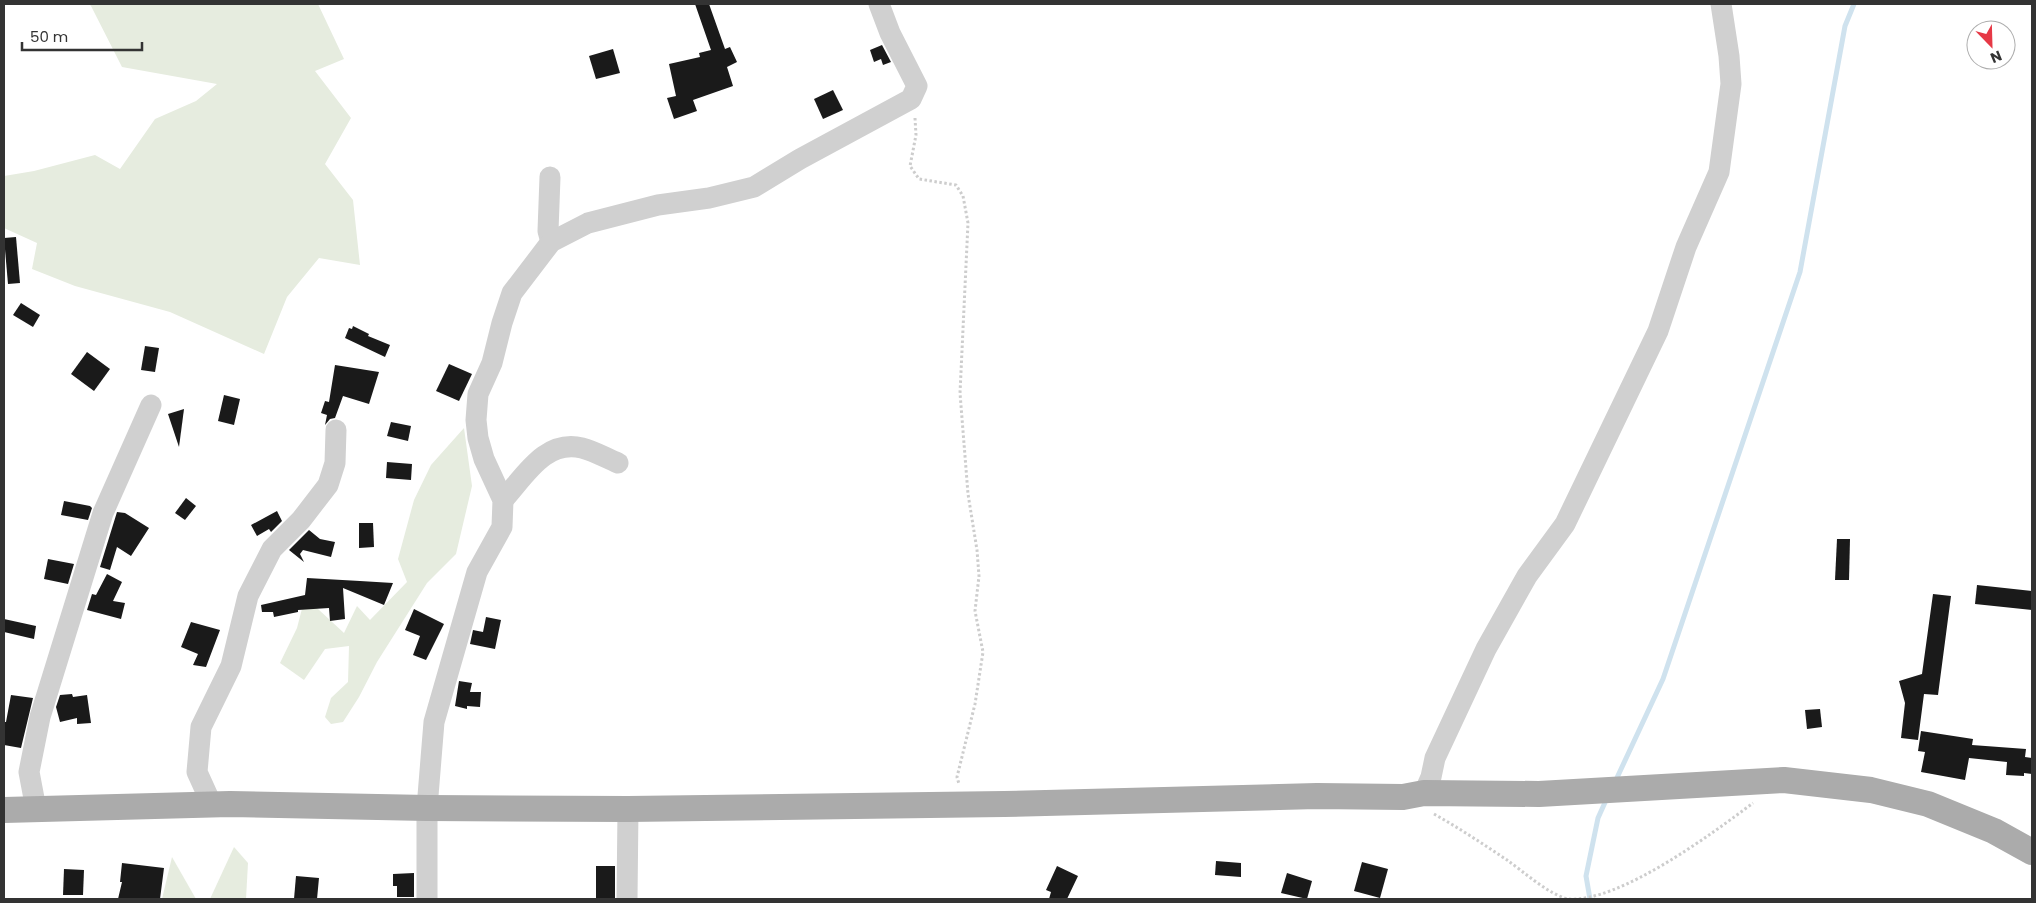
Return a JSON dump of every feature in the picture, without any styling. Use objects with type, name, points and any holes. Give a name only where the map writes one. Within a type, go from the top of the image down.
[{"type":"main road","points":[[4,810],[212,805],[628,809],[962,805],[1316,796],[1540,794],[1784,780],[1871,790],[1928,804],[1994,831],[2032,852]]},
{"type":"street","points":[[427,899],[426,808],[434,722],[477,572],[502,527],[503,500],[484,459],[478,438],[476,420],[478,394],[492,363],[512,293],[551,242],[588,223],[658,205],[708,198],[754,187],[800,159],[911,100],[917,86],[890,33],[880,4]]},
{"type":"street","points":[[1413,795],[1431,777],[1435,758],[1486,650],[1528,576],[1565,524],[1658,331],[1686,247],[1719,172],[1731,84],[1721,4]]},
{"type":"street","points":[[550,177],[548,231],[551,242]]},
{"type":"street","points":[[36,809],[29,772],[40,717],[103,513],[151,406]]},
{"type":"street","points":[[212,805],[197,772],[201,727],[231,666],[248,596],[272,549],[301,520],[328,486],[335,463],[336,430]]},
{"type":"street","points":[[503,500],[544,454],[561,446],[582,448],[618,463]]},
{"type":"street","points":[[627,899],[628,809]]},
{"type":"path","points":[[911,100],[914,102],[916,134],[910,166],[919,179],[956,185],[963,196],[968,223],[960,393],[968,494],[979,576],[974,611],[983,652],[975,704],[957,777],[962,805]]},
{"type":"path","points":[[1413,795],[1548,889],[1568,899],[1590,898],[1625,889],[1680,857],[1755,802]]},
{"type":"shaded area","points":[[89,4],[318,4],[344,59],[315,71],[351,118],[325,164],[353,200],[360,265],[319,258],[287,297],[264,354],[170,312],[75,286],[32,269],[37,243],[4,228],[4,176],[34,171],[95,155],[120,169],[155,119],[196,101],[217,84],[122,67]]},
{"type":"shaded area","points":[[464,428],[472,486],[456,554],[427,583],[377,662],[359,697],[343,722],[331,724],[325,717],[331,698],[348,682],[349,646],[325,649],[304,680],[280,663],[297,628],[305,597],[344,633],[357,606],[370,620],[407,582],[398,559],[414,500],[431,465]]},
{"type":"shaded area","points":[[234,847],[248,863],[246,899],[210,899]]},
{"type":"shaded area","points":[[172,857],[196,899],[162,899]]},
{"type":"building","points":[[695,4],[709,4],[725,49],[730,47],[737,62],[727,67],[733,86],[693,100],[697,111],[674,119],[667,98],[676,96],[669,64],[700,57],[699,53],[711,50]]},
{"type":"building","points":[[882,45],[891,62],[883,65],[881,59],[874,62],[870,50]]},
{"type":"building","points":[[613,49],[620,73],[596,79],[589,56]]},
{"type":"building","points":[[833,90],[843,110],[823,119],[814,99]]},
{"type":"building","points":[[16,237],[20,283],[8,284],[4,238]]},
{"type":"building","points":[[21,303],[40,315],[33,327],[13,315]]},
{"type":"building","points":[[353,326],[369,334],[368,336],[390,345],[385,357],[345,338],[349,328],[352,329]]},
{"type":"building","points":[[145,346],[159,348],[155,372],[141,370]]},
{"type":"building","points":[[87,352],[110,369],[94,391],[71,374]]},
{"type":"building","points":[[449,364],[472,374],[459,401],[436,391]]},
{"type":"building","points":[[335,365],[379,372],[369,404],[343,396],[335,418],[330,419],[325,425],[327,415],[321,413],[325,401],[329,402]]},
{"type":"building","points":[[224,395],[240,399],[234,425],[218,421]]},
{"type":"building","points":[[184,409],[179,447],[168,414]]},
{"type":"building","points":[[391,422],[411,426],[408,441],[387,436]]},
{"type":"building","points":[[387,462],[412,464],[411,480],[386,478]]},
{"type":"building","points":[[186,498],[196,506],[185,520],[175,513]]},
{"type":"building","points":[[64,501],[90,506],[92,508],[88,520],[61,515]]},
{"type":"building","points":[[277,511],[282,521],[271,532],[269,529],[257,536],[251,525]]},
{"type":"building","points":[[117,512],[125,513],[149,528],[131,556],[117,547],[110,570],[100,567]]},
{"type":"building","points":[[359,523],[373,523],[374,547],[359,548]]},
{"type":"building","points":[[309,530],[320,539],[335,542],[331,557],[303,550],[300,554],[304,562],[289,550]]},
{"type":"building","points":[[1837,539],[1850,539],[1849,580],[1835,580]]},
{"type":"building","points":[[48,559],[74,564],[68,584],[44,579]]},
{"type":"building","points":[[107,574],[122,582],[113,601],[125,603],[121,619],[87,610],[92,594],[96,595]]},
{"type":"building","points":[[307,578],[393,583],[384,605],[343,588],[345,619],[330,621],[329,608],[298,610],[298,612],[274,617],[273,612],[262,612],[261,605],[305,595]]},
{"type":"building","points":[[1977,585],[2032,591],[2032,610],[1975,604]]},
{"type":"building","points":[[1933,594],[1951,596],[1938,695],[1924,694],[1918,740],[1901,738],[1905,703],[1899,681],[1922,674]]},
{"type":"building","points":[[414,609],[444,624],[426,660],[413,655],[420,636],[405,630]]},
{"type":"building","points":[[486,617],[501,620],[495,649],[470,644],[473,630],[483,632]]},
{"type":"building","points":[[4,619],[36,626],[34,639],[4,632]]},
{"type":"building","points":[[191,622],[220,630],[206,667],[193,665],[198,654],[181,647]]},
{"type":"building","points":[[459,681],[472,683],[470,692],[481,692],[480,707],[467,706],[467,709],[455,706]]},
{"type":"building","points":[[72,694],[73,697],[87,695],[91,723],[77,724],[77,718],[60,722],[56,707],[60,695]]},
{"type":"building","points":[[11,695],[33,698],[21,748],[4,745],[4,722],[6,722]]},
{"type":"building","points":[[1820,709],[1822,727],[1807,729],[1805,710]]},
{"type":"building","points":[[1921,731],[1973,739],[1972,745],[2026,749],[2025,757],[2032,758],[2032,774],[2024,773],[2024,776],[2006,775],[2007,762],[1969,758],[1965,780],[1921,772],[1925,752],[1918,751]]},
{"type":"building","points":[[1216,861],[1241,863],[1241,877],[1215,875]]},
{"type":"building","points":[[1362,862],[1388,869],[1380,898],[1354,891]]},
{"type":"building","points":[[122,863],[164,868],[160,899],[118,899],[122,882],[120,882]]},
{"type":"building","points":[[596,866],[615,866],[615,898],[596,898]]},
{"type":"building","points":[[1057,866],[1078,876],[1067,899],[1049,899],[1051,892],[1046,890]]},
{"type":"building","points":[[64,869],[84,870],[83,895],[63,895]]},
{"type":"building","points":[[414,873],[414,897],[397,897],[397,886],[393,886],[393,874]]},
{"type":"building","points":[[1287,873],[1312,881],[1307,899],[1281,893]]},
{"type":"building","points":[[296,876],[319,878],[317,899],[294,899]]},
{"type":"waterway","points":[[1615,782],[1663,679],[1800,272],[1845,26],[1854,4]]},
{"type":"waterway","points":[[1590,899],[1586,876],[1598,818],[1607,798]]}]
